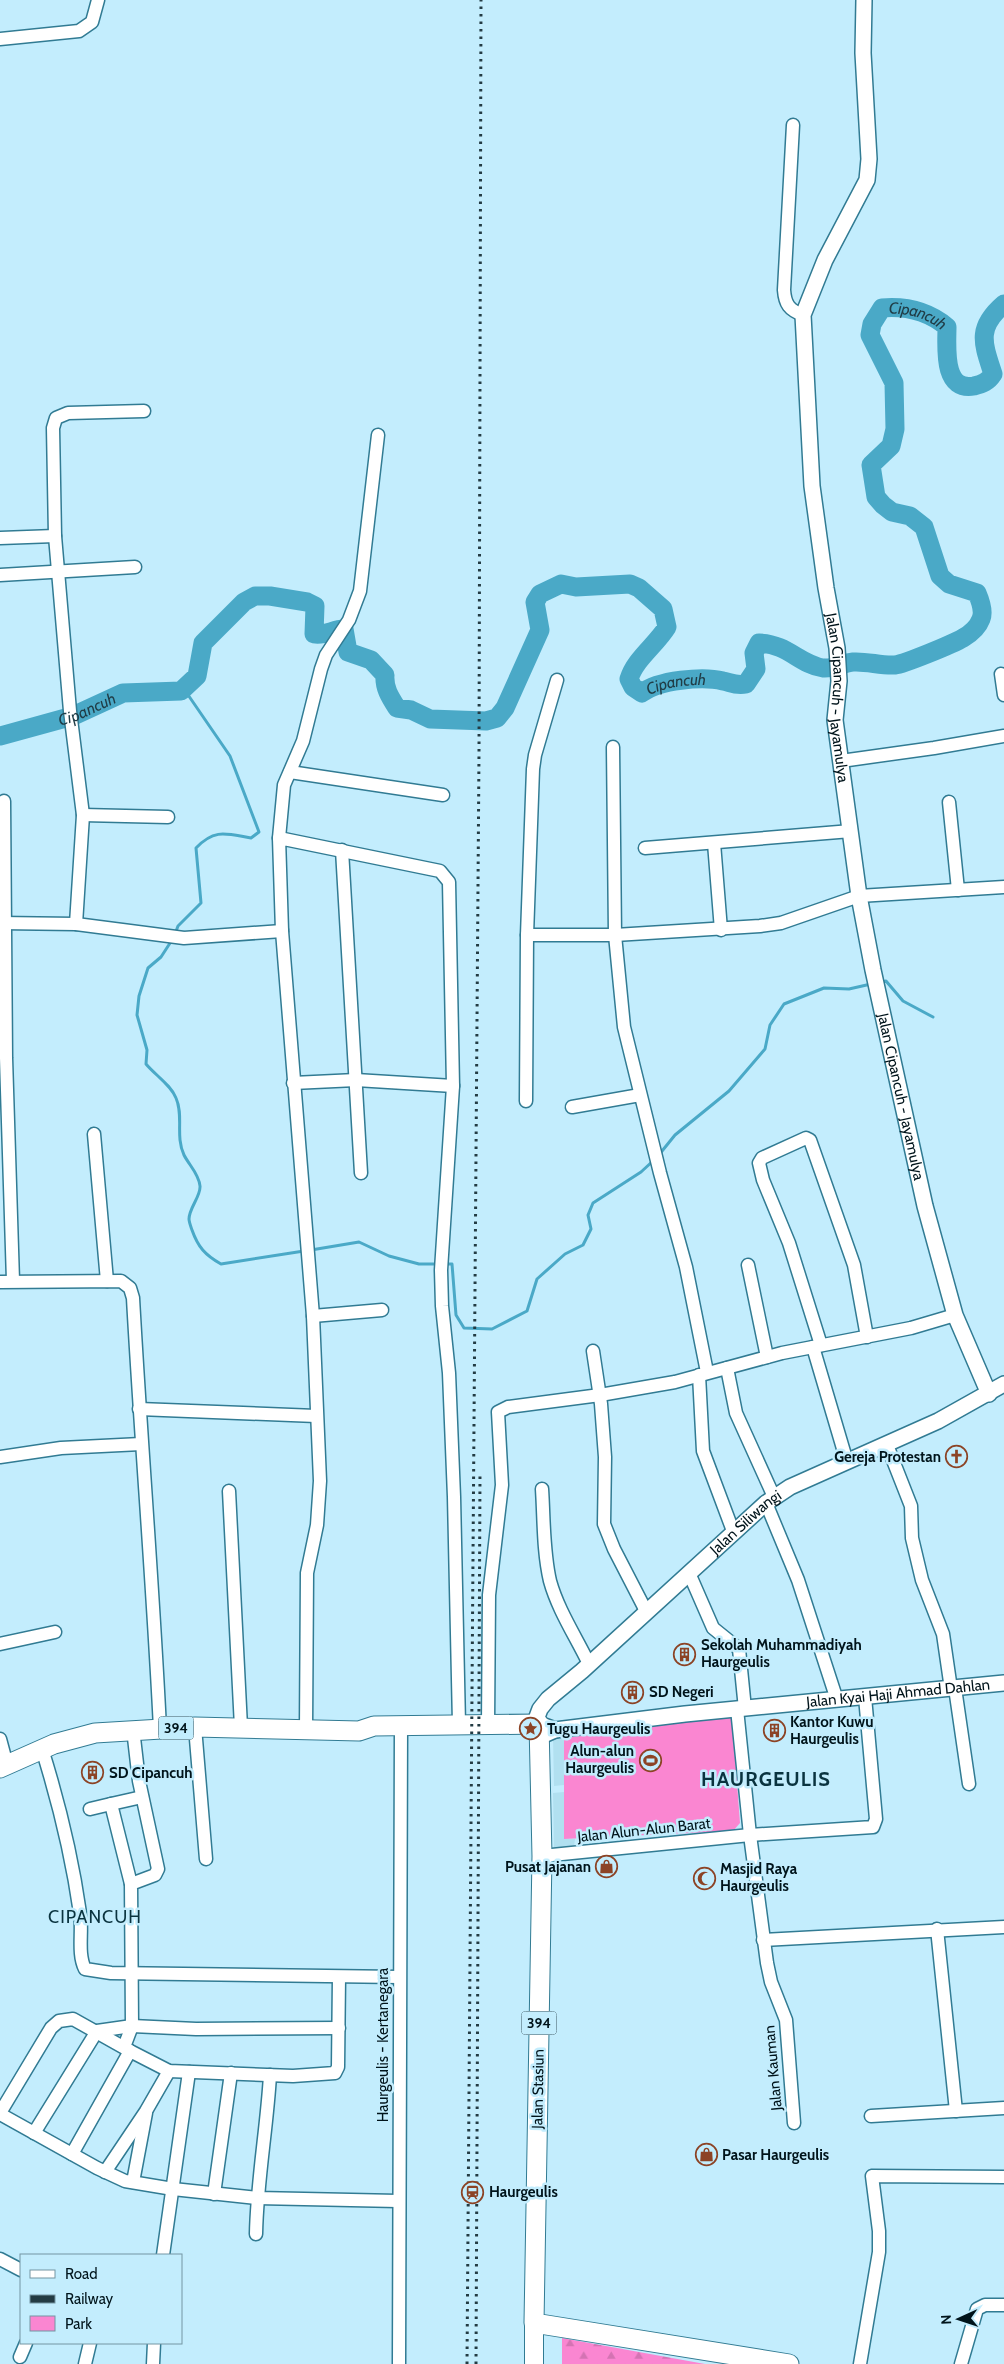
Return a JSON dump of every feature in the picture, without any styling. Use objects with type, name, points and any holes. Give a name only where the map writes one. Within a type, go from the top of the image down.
[{"type":"main road","name":"394","points":[[401,1731],[459,1724],[544,1730]]},
{"type":"main road","name":"394","points":[[3,1767],[80,1736],[133,1730],[241,1727],[359,1731],[374,1726],[401,1731],[544,1730]]},
{"type":"main road","name":"Jalan Stasiun","points":[[534,2323],[544,1730]]},
{"type":"main road","points":[[534,2364],[534,2323],[789,2364]]},
{"type":"street","points":[[0,39],[79,31],[92,22],[98,0]]},
{"type":"street","name":"Jalan Cipancuh - Jayamulya","points":[[864,0],[863,53],[869,159],[867,180],[825,260],[803,315],[812,486],[826,588],[837,648],[839,681],[834,711],[859,896],[873,970],[918,1182],[955,1314],[999,1390]]},
{"type":"street","points":[[793,125],[785,300],[790,309],[803,315]]},
{"type":"street","points":[[76,924],[82,815],[70,711],[55,536],[53,428],[56,418],[68,413],[144,411]]},
{"type":"street","points":[[306,1729],[307,1573],[317,1525],[320,1481],[313,1316],[282,931],[279,838],[281,802],[284,785],[303,741],[320,669],[349,620],[360,590],[378,435]]},
{"type":"street","points":[[0,538],[55,536]]},
{"type":"street","points":[[0,575],[58,570],[136,567]]},
{"type":"street","points":[[1001,674],[1004,695]]},
{"type":"street","points":[[526,1101],[527,935],[534,762],[557,680]]},
{"type":"street","points":[[841,761],[1004,736]]},
{"type":"street","points":[[613,747],[615,935],[624,1027],[660,1174],[686,1267],[703,1374],[704,1451],[733,1531]]},
{"type":"street","points":[[290,772],[443,795]]},
{"type":"street","points":[[4,801],[2,923],[14,1281]]},
{"type":"street","points":[[949,802],[958,890]]},
{"type":"street","points":[[82,815],[168,818]]},
{"type":"street","points":[[645,848],[714,844],[851,831]]},
{"type":"street","points":[[279,838],[440,871],[447,877],[449,882],[453,1086],[441,1264],[442,1306],[449,1373],[454,1496],[459,1724]]},
{"type":"street","points":[[714,844],[721,930]]},
{"type":"street","points":[[342,850],[362,1173]]},
{"type":"street","points":[[527,935],[615,935],[721,930],[781,923],[859,896],[1004,887]]},
{"type":"street","points":[[2,923],[76,924],[154,936],[184,938],[282,931]]},
{"type":"street","points":[[293,1083],[356,1080],[453,1086]]},
{"type":"street","points":[[572,1107],[640,1095]]},
{"type":"street","points":[[94,1134],[107,1282]]},
{"type":"street","points":[[847,1462],[789,1243],[759,1163],[762,1158],[806,1138],[810,1140],[854,1265],[867,1337]]},
{"type":"street","points":[[748,1265],[767,1357]]},
{"type":"street","points":[[0,1282],[126,1282],[130,1288],[133,1298],[141,1444],[152,1569],[160,1729]]},
{"type":"street","points":[[313,1316],[382,1310]]},
{"type":"street","points":[[488,1725],[489,1595],[502,1495],[498,1412],[508,1407],[600,1395],[675,1382],[767,1357],[911,1328],[955,1314]]},
{"type":"street","points":[[593,1351],[600,1395],[605,1457],[604,1524],[614,1549],[646,1611]]},
{"type":"street","points":[[727,1368],[736,1413],[770,1500],[837,1700]]},
{"type":"street","name":"Jalan Siliwangi","points":[[544,1730],[537,1717],[540,1709],[548,1699],[590,1664],[733,1531],[770,1500],[790,1488],[887,1445],[999,1390]]},
{"type":"street","points":[[139,1409],[316,1416]]},
{"type":"street","points":[[0,1457],[61,1448],[141,1444]]},
{"type":"street","points":[[887,1445],[911,1506],[912,1538],[922,1580],[943,1634],[969,1784]]},
{"type":"street","points":[[542,1489],[546,1558],[550,1581],[560,1607],[590,1664]]},
{"type":"street","points":[[229,1491],[241,1727]]},
{"type":"street","name":"Jalan Kauman","points":[[689,1573],[713,1628],[739,1649],[750,1835],[769,1975],[786,2020],[794,2123]]},
{"type":"street","points":[[0,1644],[54,1632]]},
{"type":"street","name":"Jalan Kyai Haji Ahmad Dahlan","points":[[544,1730],[1004,1683]]},
{"type":"street","name":"Jalan Alun-Alun Barat","points":[[542,1856],[750,1835],[873,1827],[876,1819],[865,1697]]},
{"type":"street","points":[[194,1727],[206,1859]]},
{"type":"street","points":[[131,1884],[155,1875],[158,1869],[142,1797],[133,1730]]},
{"type":"street","name":"Haurgeulis - Kertanegara","points":[[399,2364],[398,2201],[401,1731]]},
{"type":"street","points":[[0,1739],[3,1767]]},
{"type":"street","points":[[42,1750],[70,1858],[81,1916],[82,1964],[84,1969],[90,1972],[399,1977]]},
{"type":"street","points":[[90,1809],[142,1797]]},
{"type":"street","points":[[72,2154],[127,2049],[132,2026],[131,1884],[111,1804]]},
{"type":"street","points":[[763,1940],[937,1929],[1004,1927]]},
{"type":"street","points":[[937,1929],[956,2111]]},
{"type":"street","points":[[339,1977],[338,2066],[335,2073],[319,2076],[168,2071],[73,2019],[58,2021],[51,2028],[0,2114],[105,2172],[133,2182],[173,2189],[257,2198],[398,2201]]},
{"type":"street","points":[[97,2031],[132,2026],[196,2029],[339,2028]]},
{"type":"street","points":[[34,2133],[97,2031]]},
{"type":"street","points":[[105,2172],[146,2111],[168,2071]]},
{"type":"street","points":[[164,2254],[189,2072]]},
{"type":"street","points":[[214,2194],[231,2073]]},
{"type":"street","points":[[256,2234],[257,2198],[266,2129],[270,2075]]},
{"type":"street","points":[[871,2116],[1004,2108]]},
{"type":"street","points":[[133,2182],[146,2111]]},
{"type":"street","points":[[860,2364],[879,2252],[879,2231],[872,2176],[1004,2177]]},
{"type":"street","points":[[0,2259],[20,2269]]},
{"type":"street","points":[[961,2364],[977,2309],[985,2305],[1004,2305]]},
{"type":"street","points":[[20,2357],[26,2344]]},
{"type":"street","points":[[85,2364],[90,2344]]},
{"type":"street","points":[[153,2364],[154,2344]]},
{"type":"shaded area","points":[[553,1735],[564,1735],[564,1785],[554,1786]]},
{"type":"shaded area","points":[[564,1792],[564,1839],[575,1839],[574,1847],[554,1849],[553,1793]]},
{"type":"green space","name":"Alun-alun Haurgeulis","points":[[732,1717],[740,1823],[733,1831],[564,1839],[564,1735]]},
{"type":"green space","points":[[562,2338],[705,2364],[562,2364]]},
{"type":"waterway","name":"Cipancuh","points":[[0,736],[73,716],[123,693],[181,691],[197,676],[203,643],[244,602],[255,596],[270,596],[307,602],[315,606],[314,634],[344,629],[348,652],[371,660],[385,675],[387,688],[397,708],[411,710],[430,719],[486,721],[497,718],[505,708],[540,630],[535,602],[540,594],[561,584],[576,587],[630,584],[639,588],[663,609],[667,627],[636,665],[629,679],[633,687],[642,693],[659,685],[681,680],[704,679],[746,684],[756,669],[754,653],[759,643],[769,644],[786,650],[807,663],[823,668],[831,668],[853,662],[895,665],[939,649],[963,638],[974,630],[981,619],[981,606],[977,593],[949,584],[940,576],[924,527],[910,516],[892,512],[876,497],[871,465],[891,446],[895,429],[894,383],[870,335],[872,324],[882,308],[908,309],[932,317],[947,327],[947,356],[951,375],[956,382],[964,386],[974,386],[985,382],[993,374],[984,336],[989,321],[1004,304]]},
{"type":"waterway","points":[[175,934],[178,926],[201,903],[196,848],[209,837],[215,835],[228,834],[251,838],[259,832],[230,756],[184,689]]},
{"type":"waterway","points":[[172,940],[161,957],[148,968],[139,996],[137,1015],[147,1050],[146,1064],[174,1093],[179,1112],[181,1148],[199,1182],[200,1190],[189,1219],[194,1236],[203,1250],[221,1264],[304,1251]]},
{"type":"waterway","points":[[879,983],[886,981],[903,1001],[933,1017]]},
{"type":"waterway","points":[[658,1156],[675,1135],[729,1091],[765,1049],[770,1025],[784,1004],[824,988],[849,989],[871,984]]},
{"type":"waterway","points":[[446,1264],[452,1264],[456,1315],[464,1328],[492,1329],[527,1311],[537,1279],[565,1254],[583,1245],[591,1229],[588,1215],[593,1203],[641,1172],[654,1160]]},
{"type":"waterway","points":[[311,1250],[359,1242],[389,1256],[419,1264],[440,1264]]},
{"type":"railway","points":[[467,2364],[479,752],[481,0]]},
{"type":"railway","points":[[476,2364],[480,1472]]},
{"type":"place","name":"Gereja Protestan","points":[[957,1457]]},
{"type":"place","name":"Sekolah Muhammadiyah Haurgeulis","points":[[685,1654]]},
{"type":"place","name":"SD Negeri","points":[[633,1692]]},
{"type":"place","name":"Tugu Haurgeulis","points":[[531,1729]]},
{"type":"place","name":"Kantor Kuwu Haurgeulis","points":[[774,1731]]},
{"type":"place","name":"Alun-alun Haurgeulis","points":[[650,1760]]},
{"type":"place","name":"SD Cipancuh","points":[[93,1773]]},
{"type":"place","name":"Pusat Jajanan","points":[[607,1867]]},
{"type":"place","name":"Masjid Raya Haurgeulis","points":[[704,1878]]},
{"type":"place","name":"Pasar Haurgeulis","points":[[706,2155]]},
{"type":"place","name":"Haurgeulis","points":[[473,2192]]},
{"type":"district","name":"HAURGEULIS","points":[[766,1779]]},
{"type":"district","name":"CIPANCUH","points":[[95,1917]]}]
